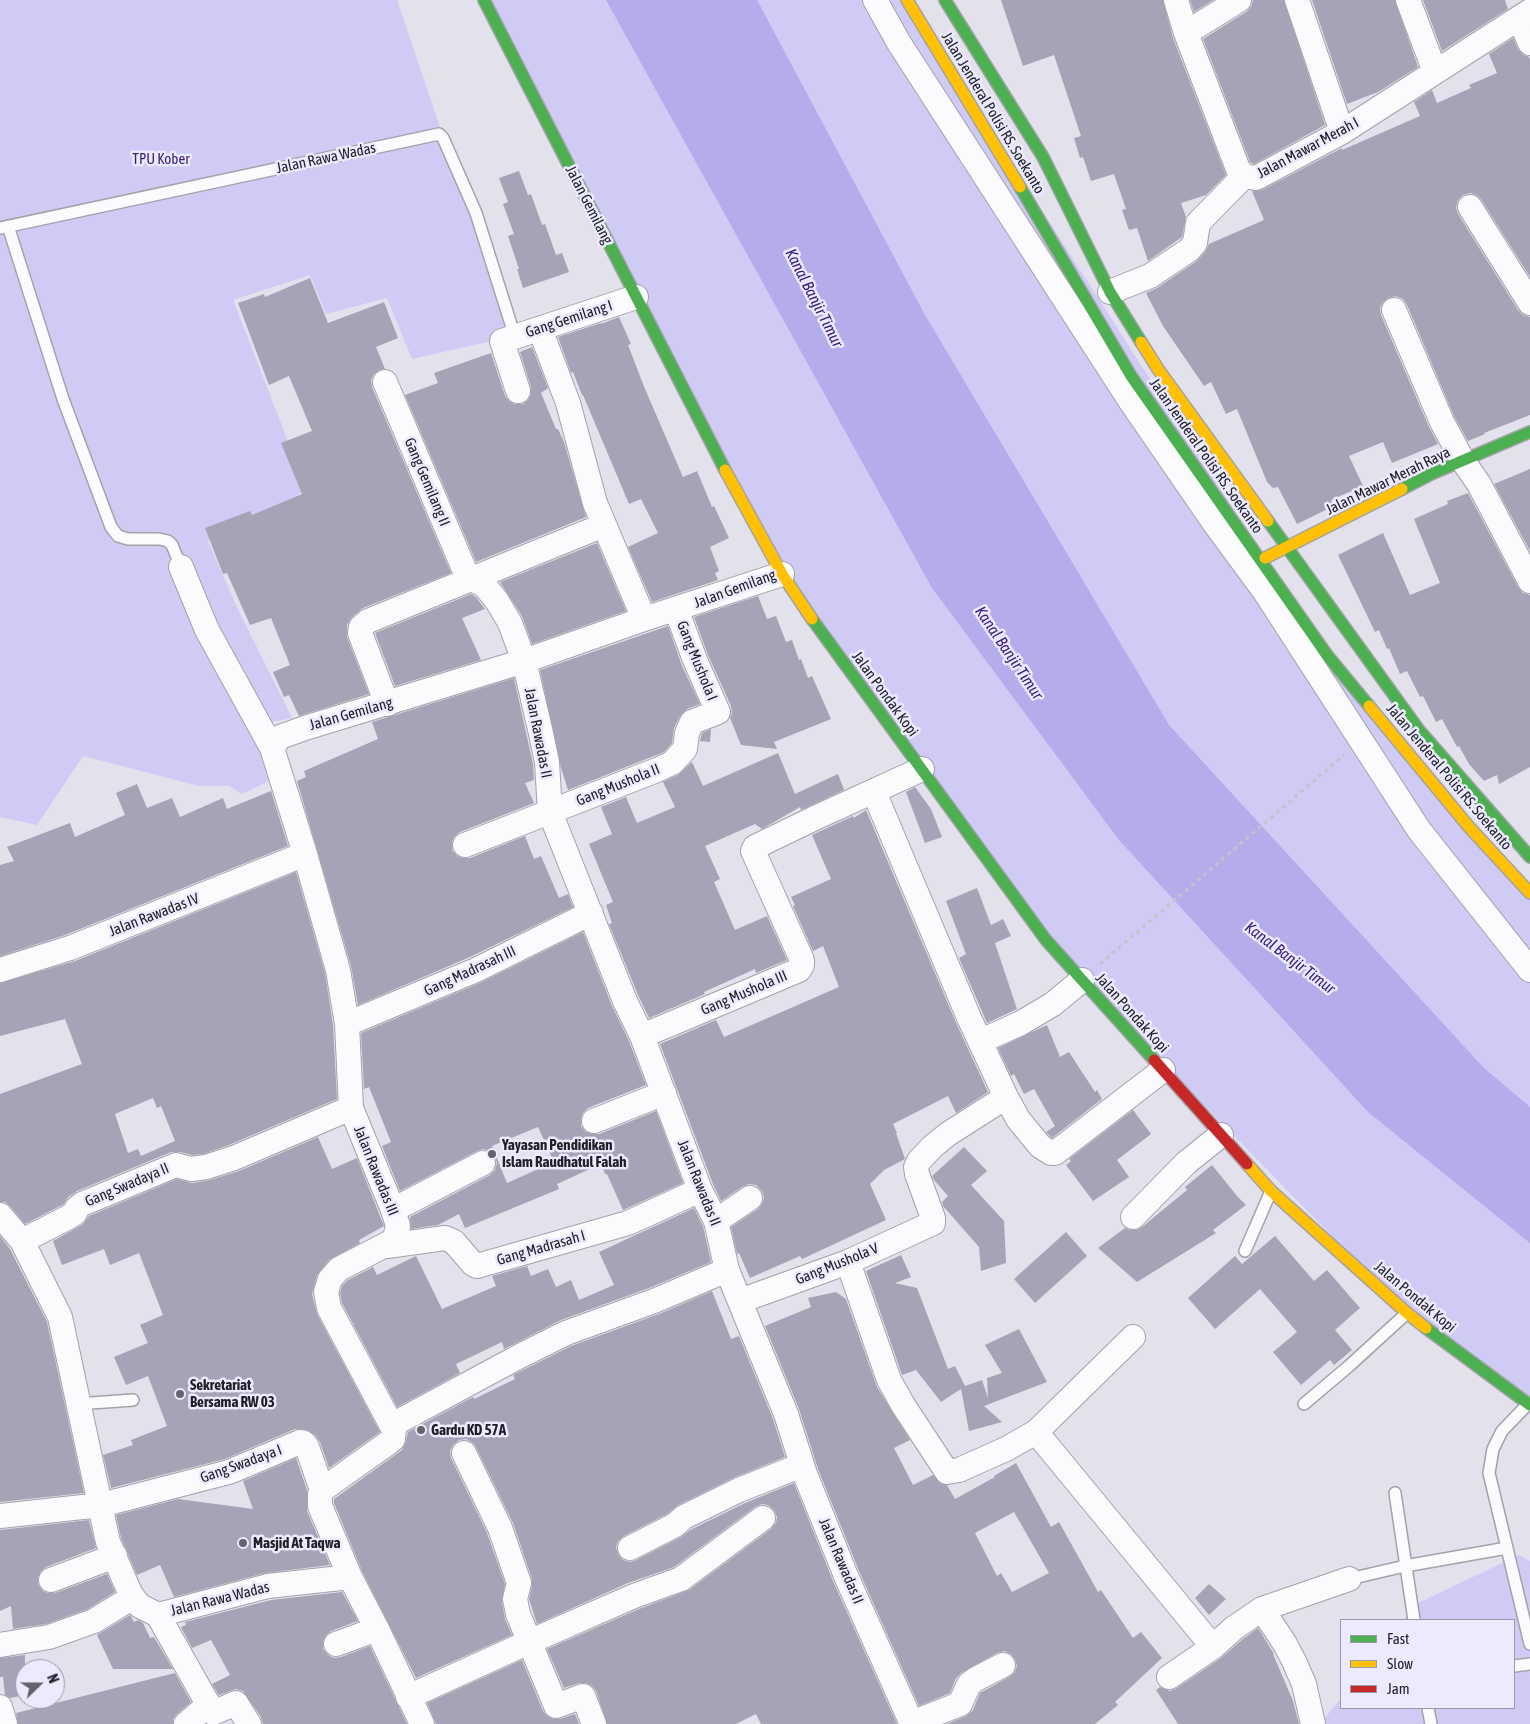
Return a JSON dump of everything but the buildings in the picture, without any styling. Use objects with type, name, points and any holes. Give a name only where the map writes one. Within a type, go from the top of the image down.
[{"type":"main road","name":"Jalan Gemilang","points":[[484,0],[741,501],[782,574]]},
{"type":"main road","name":"Jalan Jenderal Polisi RS. Soekanto","points":[[907,0],[1131,376],[1327,655],[1469,828],[1530,893]]},
{"type":"main road","name":"Jalan Jenderal Polisi RS. Soekanto","points":[[945,0],[1043,157],[1110,292],[1158,369],[1419,730],[1530,857]]},
{"type":"main road","name":"Jalan Mawar Merah Raya","points":[[1261,560],[1431,474],[1530,432]]},
{"type":"main road","name":"Jalan Pondak Kopi","points":[[782,574],[796,597],[1046,940],[1089,974],[1163,1070],[1271,1191],[1407,1313],[1529,1404]]},
{"type":"street","points":[[876,0],[899,43],[1131,402],[1215,524],[1265,592],[1419,830],[1530,970]]},
{"type":"street","name":"Jalan Mawar Merah I","points":[[1176,0],[1186,33],[1238,169],[1244,176],[1256,178],[1342,132],[1435,72],[1525,10]]},
{"type":"street","points":[[1186,33],[1239,0]]},
{"type":"street","points":[[1297,0],[1342,132]]},
{"type":"street","points":[[1408,0],[1435,72]]},
{"type":"street","points":[[1525,10],[1530,43]]},
{"type":"street","points":[[1110,292],[1150,276],[1189,250],[1195,243],[1198,223],[1244,176]]},
{"type":"street","points":[[1470,207],[1530,303]]},
{"type":"street","name":"Gang Gemilang I","points":[[508,339],[636,297]]},
{"type":"street","points":[[1394,310],[1432,399],[1463,461],[1479,484],[1530,581]]},
{"type":"street","points":[[540,329],[568,403],[595,503],[644,619]]},
{"type":"street","points":[[508,339],[518,391]]},
{"type":"street","name":"Gang Gemilang II","points":[[385,382],[467,576],[485,586],[497,601],[510,623],[524,662]]},
{"type":"street","points":[[387,704],[360,633],[361,626],[368,621],[604,525]]},
{"type":"street","points":[[181,567],[207,630],[272,748],[305,854]]},
{"type":"street","name":"Jalan Gemilang","points":[[272,748],[280,737],[290,733],[524,662],[644,619],[782,574]]},
{"type":"street","name":"Gang Mushola I","points":[[676,609],[695,660],[718,712]]},
{"type":"street","name":"Jalan Rawadas II","points":[[524,662],[547,762],[550,812],[625,1001],[642,1036],[700,1190],[716,1221],[727,1270],[786,1414],[802,1465],[846,1576],[912,1724]]},
{"type":"street","name":"Gang Mushola II","points":[[550,812],[672,763],[685,749],[687,733],[692,722],[718,712]]},
{"type":"street","points":[[922,769],[874,792],[970,1020],[1018,1119],[1040,1146],[1047,1151],[1055,1153],[1163,1070]]},
{"type":"street","name":"Gang Mushola III","points":[[642,1036],[799,970],[802,960],[753,851],[755,847],[761,844],[874,792]]},
{"type":"street","points":[[465,846],[550,812]]},
{"type":"street","name":"Jalan Rawadas IV","points":[[0,970],[70,948],[305,854]]},
{"type":"street","name":"Jalan Rawadas III","points":[[305,854],[338,970],[347,1024],[351,1108],[398,1226],[395,1238],[386,1246]]},
{"type":"street","name":"Gang Madrasah III","points":[[347,1024],[476,970],[590,913]]},
{"type":"street","points":[[981,1041],[1021,1023],[1053,1004],[1089,974]]},
{"type":"street","points":[[594,1121],[664,1093]]},
{"type":"street","name":"Gang Mushola V","points":[[740,1301],[848,1262],[933,1223],[934,1218],[917,1174],[916,1167],[919,1161],[948,1134],[1006,1097]]},
{"type":"street","name":"Gang Swadaya II","points":[[22,1241],[67,1218],[75,1213],[82,1204],[176,1164],[191,1169],[206,1167],[234,1158],[351,1108]]},
{"type":"street","points":[[1133,1217],[1186,1163],[1221,1135]]},
{"type":"street","points":[[393,1210],[483,1163]]},
{"type":"street","name":"Gang Madrasah I","points":[[386,1246],[444,1238],[454,1242],[473,1264],[477,1266],[628,1223],[700,1190]]},
{"type":"street","points":[[716,1221],[750,1198]]},
{"type":"street","name":"Jalan Rawa Wadas","points":[[0,1215],[22,1241],[60,1317],[108,1542],[133,1597],[140,1606],[158,1615],[268,1586],[350,1577]]},
{"type":"street","points":[[386,1246],[339,1269],[330,1279],[326,1292],[329,1308],[392,1425],[394,1434],[388,1443],[322,1490],[320,1506],[350,1577],[422,1724]]},
{"type":"street","points":[[848,1262],[889,1380],[946,1472],[959,1470],[1036,1432],[1133,1337]]},
{"type":"street","points":[[392,1425],[566,1333],[727,1270]]},
{"type":"street","points":[[1036,1432],[1213,1647]]},
{"type":"street","name":"Gang Swadaya I","points":[[101,1505],[229,1472],[300,1442],[304,1443],[307,1447],[322,1490]]},
{"type":"street","points":[[464,1453],[500,1528],[519,1583],[515,1599],[516,1606],[556,1706],[583,1696],[594,1724]]},
{"type":"street","points":[[630,1548],[675,1525],[684,1517],[739,1490],[802,1465]]},
{"type":"street","points":[[0,1516],[101,1505]]},
{"type":"street","points":[[408,1697],[634,1596],[681,1578],[763,1518]]},
{"type":"street","points":[[51,1580],[115,1556]]},
{"type":"street","points":[[1169,1677],[1213,1647],[1234,1628],[1262,1609],[1349,1579]]},
{"type":"street","points":[[0,1645],[49,1637],[94,1621],[133,1597]]},
{"type":"street","points":[[1262,1609],[1294,1661],[1304,1684],[1313,1724]]},
{"type":"street","points":[[158,1615],[213,1713],[236,1703],[249,1724]]},
{"type":"street","points":[[336,1644],[377,1629]]},
{"type":"street","points":[[912,1724],[960,1704],[969,1684],[976,1678],[1003,1665]]},
{"type":"street","points":[[186,1724],[209,1704]]},
{"type":"street","points":[[0,1707],[5,1724]]},
{"type":"lane","name":"Jalan Rawa Wadas","points":[[4,227],[439,134],[443,138],[476,213],[508,339]]},
{"type":"lane","points":[[4,227],[63,399],[111,526],[118,536],[128,539],[159,539],[168,541],[172,545],[181,567]]},
{"type":"lane","points":[[1245,1251],[1271,1191]]},
{"type":"lane","points":[[1304,1404],[1407,1313]]},
{"type":"lane","points":[[78,1404],[133,1400]]},
{"type":"lane","points":[[1529,1404],[1502,1431],[1493,1449],[1489,1473],[1530,1644]]},
{"type":"lane","points":[[1394,1493],[1414,1619]]},
{"type":"lane","points":[[1349,1579],[1405,1566],[1507,1548]]},
{"type":"lane","points":[[1515,1666],[1530,1664]]},
{"type":"lane","points":[[1428,1709],[1430,1724]]},
{"type":"path","points":[[1089,974],[1340,759]]},
{"type":"green space","name":"TPU Kober","points":[[0,0],[397,0],[473,224],[514,336],[412,359],[387,298],[326,314],[310,275],[233,300],[307,490],[208,541],[235,603],[292,718],[271,722],[273,779],[242,794],[229,786],[199,786],[83,756],[37,825],[0,817]]},
{"type":"green space","points":[[483,0],[907,0],[1327,655],[1530,893],[1530,1405],[1407,1313],[1082,980],[796,597]]},
{"type":"green space","points":[[1519,1555],[1530,1561],[1530,1724],[1320,1724],[1340,1699],[1340,1709],[1515,1709],[1515,1619],[1405,1619],[1418,1603]]},
{"type":"water","name":"Kanal Banjir Timur","points":[[606,0],[757,0],[925,315],[1169,725],[1484,1068],[1530,1107],[1530,1243],[1368,1112],[1119,840],[932,588]]},
{"type":"traffic: fast","points":[[484,0],[725,470]]},
{"type":"traffic: fast","points":[[945,0],[1043,157],[1110,292],[1141,342]]},
{"type":"traffic: fast","points":[[1020,187],[1131,376],[1327,655],[1369,706]]},
{"type":"traffic: fast","points":[[1402,489],[1431,474],[1530,432]]},
{"type":"traffic: fast","points":[[1268,521],[1419,730],[1530,857]]},
{"type":"traffic: fast","points":[[812,619],[1046,940],[1154,1060]]},
{"type":"traffic: fast","points":[[1426,1328],[1530,1405]]},
{"type":"traffic: slow","points":[[907,0],[1020,187]]},
{"type":"traffic: slow","points":[[1141,342],[1158,369],[1268,521]]},
{"type":"traffic: slow","points":[[725,470],[782,574],[812,619]]},
{"type":"traffic: slow","points":[[1265,558],[1402,489]]},
{"type":"traffic: slow","points":[[1369,706],[1469,827],[1530,893]]},
{"type":"traffic: slow","points":[[1247,1164],[1271,1191],[1426,1328]]},
{"type":"traffic: jam","points":[[1154,1060],[1247,1164]]},
{"type":"place","name":"Yayasan Pendidikan Islam Raudhatul Falah","points":[[492,1154]]},
{"type":"place","name":"Sekretariat Bersama RW 03","points":[[180,1394]]},
{"type":"place","name":"Gardu KD 57A","points":[[421,1430]]},
{"type":"place","name":"Masjid At Taqwa","points":[[243,1543]]}]
